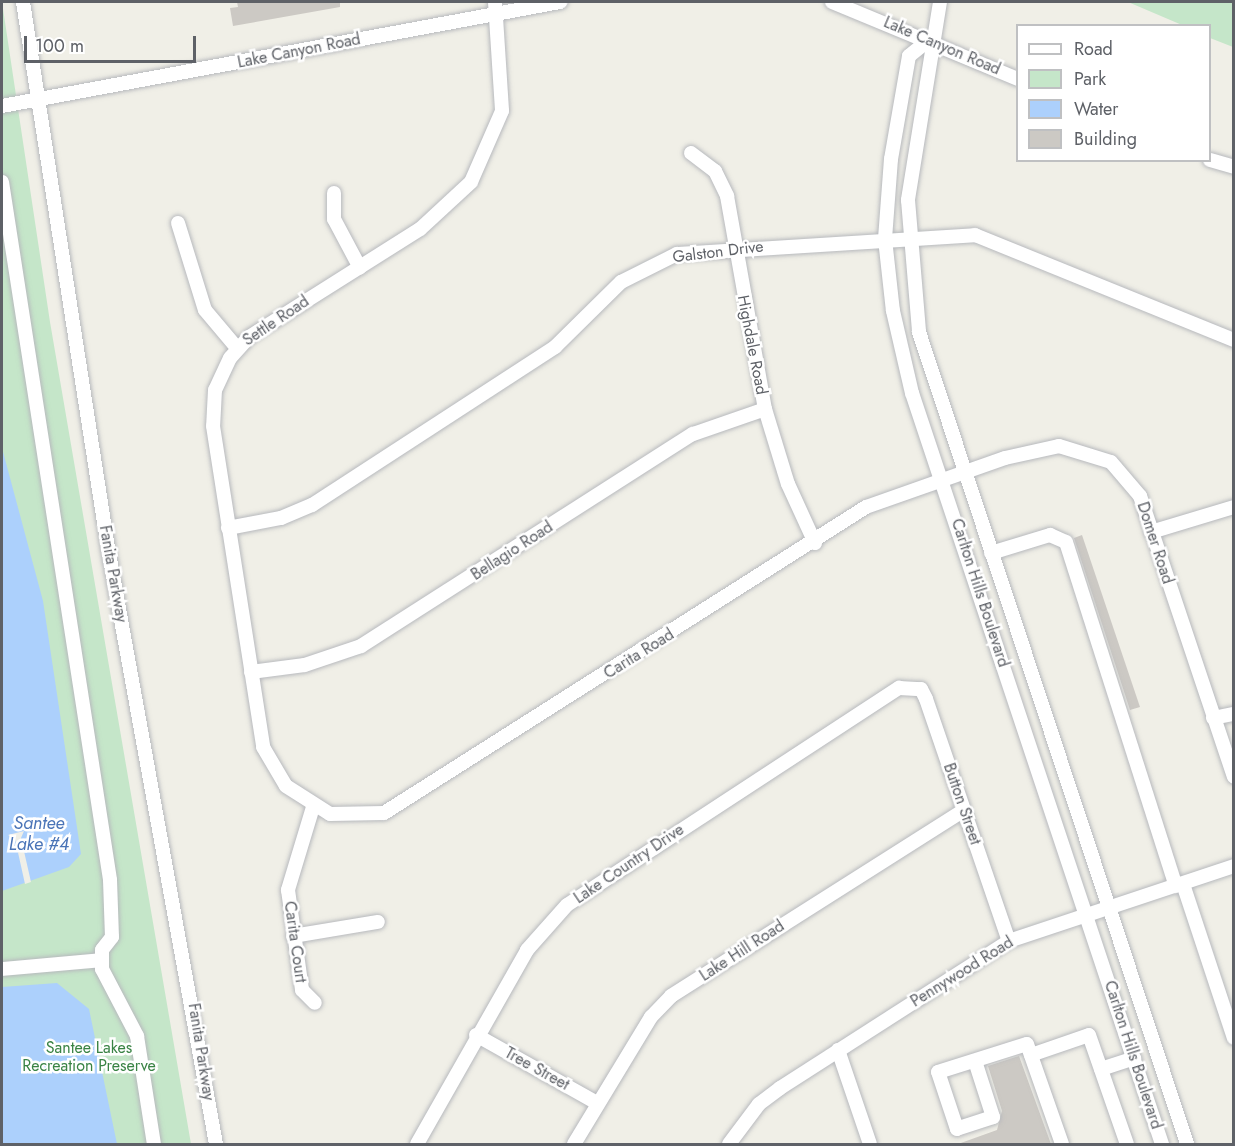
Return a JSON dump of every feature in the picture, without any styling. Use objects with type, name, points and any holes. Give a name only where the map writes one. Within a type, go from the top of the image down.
[{"type":"street","name":"Fanita Parkway","points":[[23,2],[108,548],[216,1144]]},
{"type":"street","name":"Lake Canyon Road","points":[[2,106],[496,7],[560,2]]},
{"type":"street","name":"Lake Canyon Road","points":[[832,2],[930,39],[1016,79]]},
{"type":"street","name":"Carlton Hills Boulevard","points":[[940,2],[930,39],[913,152],[909,236],[919,332],[1107,908],[1187,1144]]},
{"type":"street","name":"Settle Road","points":[[313,807],[286,786],[268,758],[251,672],[212,414],[218,379],[237,348],[448,208],[482,163],[504,90],[496,7]]},
{"type":"street","name":"Carlton Hills Boulevard","points":[[930,39],[909,56],[885,238],[905,363],[1162,1144]]},
{"type":"street","name":"Highdale Road","points":[[691,153],[715,171],[727,196],[734,248],[765,409],[788,484],[815,543]]},
{"type":"street","points":[[1211,161],[1233,167]]},
{"type":"street","points":[[2,182],[8,271],[110,880],[112,937],[102,960],[137,1036],[154,1144]]},
{"type":"street","points":[[334,194],[334,219],[360,268]]},
{"type":"street","points":[[177,223],[205,310],[237,348]]},
{"type":"street","name":"Galston Drive","points":[[228,528],[281,518],[312,505],[555,347],[644,266],[677,254],[734,248],[960,234],[999,241],[1151,310],[1233,340]]},
{"type":"street","name":"Bellagio Road","points":[[251,672],[305,665],[362,646],[693,434],[765,409]]},
{"type":"street","name":"Domer Road","points":[[964,473],[1044,447],[1091,452],[1134,486],[1233,777]]},
{"type":"street","name":"Carita Road","points":[[313,807],[350,818],[395,808],[815,543],[866,507],[964,473]]},
{"type":"street","points":[[1151,532],[1233,507]]},
{"type":"street","points":[[991,553],[1050,535],[1066,542],[1179,885],[1233,1038]]},
{"type":"street","name":"Button Street","points":[[899,688],[921,689],[926,699],[1009,941]]},
{"type":"street","name":"Lake Country Drive","points":[[417,1144],[476,1035],[527,950],[567,905],[899,688]]},
{"type":"street","points":[[1213,718],[1233,714]]},
{"type":"street","name":"Carita Court","points":[[313,807],[288,890],[302,990],[315,1004]]},
{"type":"street","name":"Lake Hill Road","points":[[574,1144],[651,1017],[671,996],[964,810]]},
{"type":"street","name":"Pennywood Road","points":[[729,1144],[759,1104],[838,1050],[1009,941],[1233,866]]},
{"type":"street","points":[[293,936],[378,922]]},
{"type":"street","points":[[2,969],[102,960]]},
{"type":"street","name":"Tree Street","points":[[476,1035],[597,1103]]},
{"type":"street","points":[[1031,1055],[1089,1035],[1127,1144]]},
{"type":"street","points":[[975,1061],[993,1117],[957,1129],[938,1072],[1027,1044],[1062,1144]]},
{"type":"street","points":[[838,1050],[870,1144]]},
{"type":"street","points":[[1101,1069],[1134,1059]]},
{"type":"green space","name":"Santee Lakes Recreation Preserve","points":[[2,2],[50,322],[191,1144],[2,1144]]},
{"type":"green space","points":[[1128,2],[1233,2],[1233,47],[1211,38],[1211,24],[1180,24]]},
{"type":"water","name":"Santee Lake #4","points":[[2,448],[43,601],[81,854],[69,867],[2,891]]},
{"type":"water","points":[[57,983],[89,1009],[117,1144],[2,1144],[2,987]]},
{"type":"pier","points":[[24,831],[21,838],[31,882],[25,884],[15,839],[8,835]]},
{"type":"building","points":[[237,2],[340,2],[340,7],[233,26],[230,8],[238,7]]},
{"type":"building","points":[[1082,535],[1140,707],[1130,710],[1074,538]]},
{"type":"building","points":[[1019,1056],[1051,1144],[958,1144],[997,1130],[1002,1111],[988,1066]]}]
